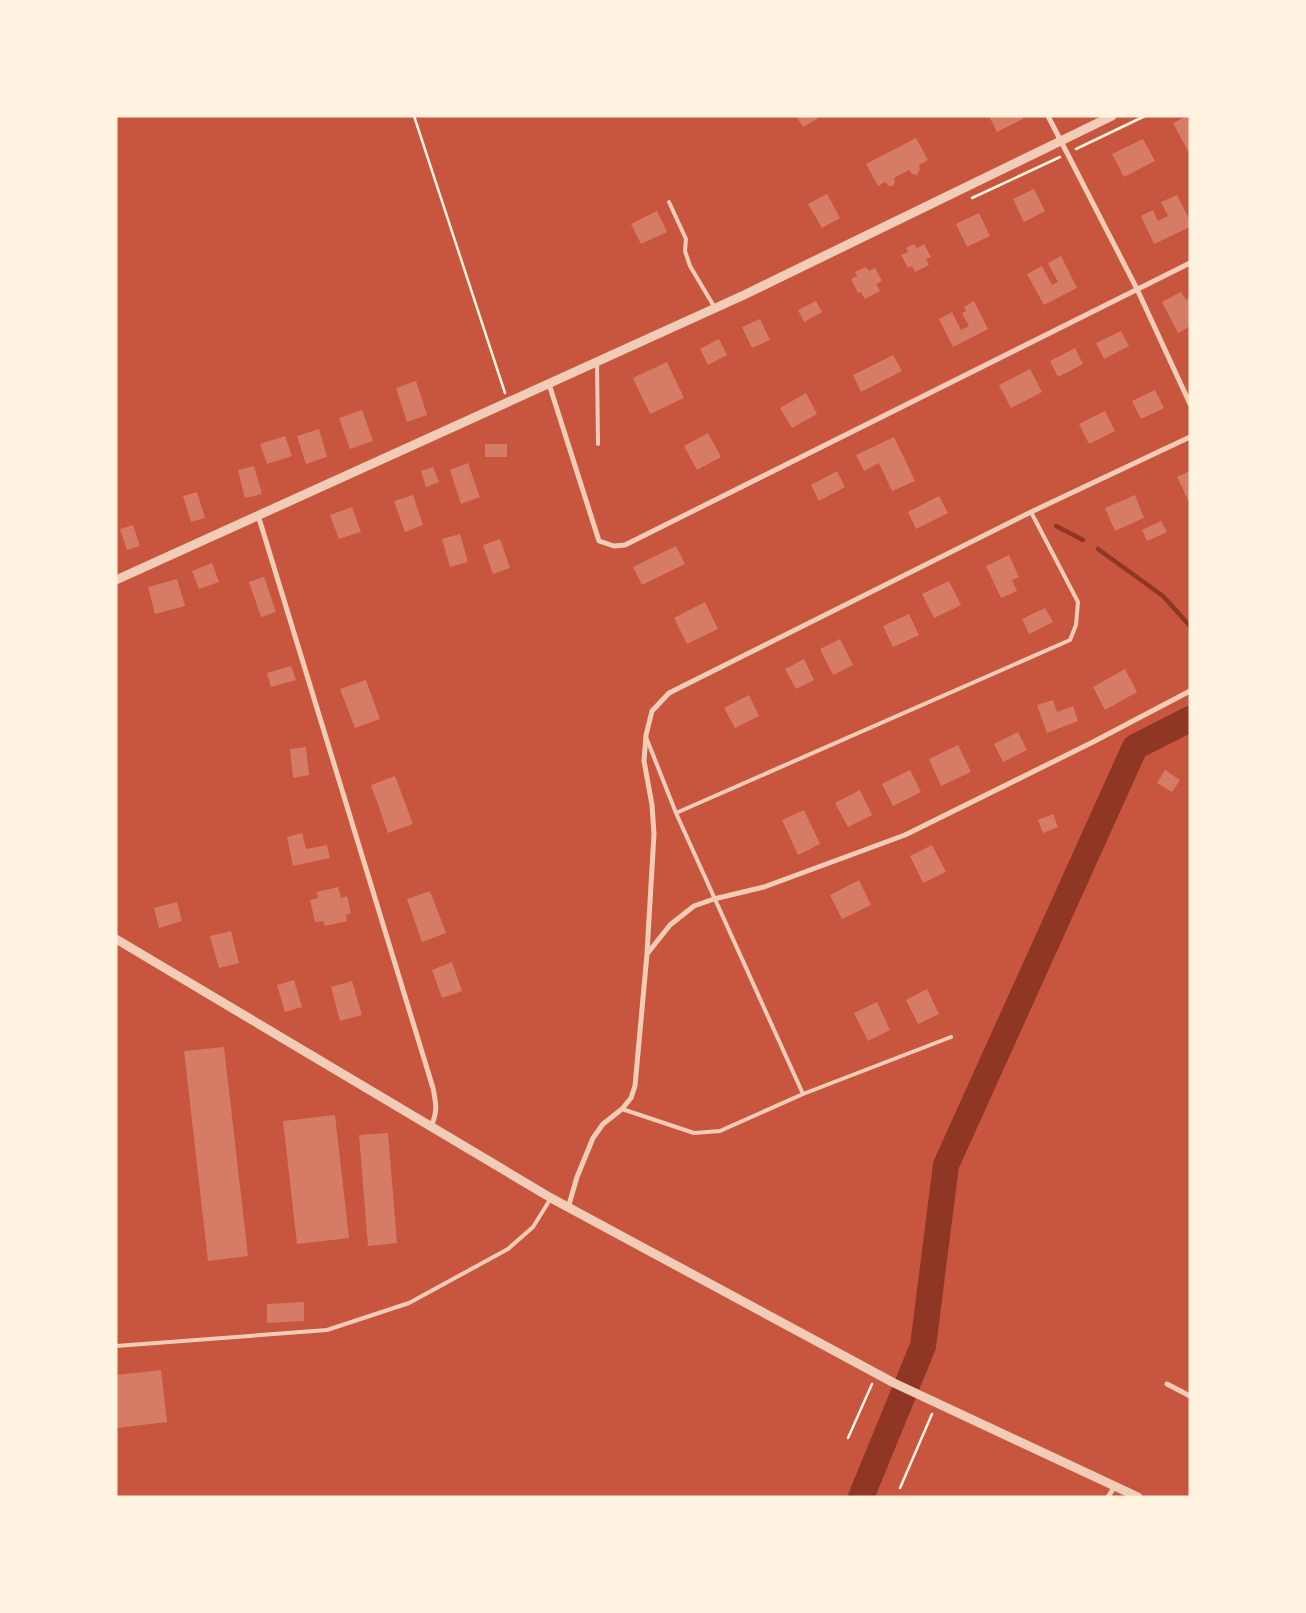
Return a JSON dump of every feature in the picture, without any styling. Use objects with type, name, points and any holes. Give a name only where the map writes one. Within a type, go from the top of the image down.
[{"type":"street","points":[[1048,116],[1138,289],[1190,404]]},
{"type":"street","points":[[116,580],[715,308],[1112,116]]},
{"type":"street","points":[[548,384],[599,540],[614,546],[625,545],[1190,262]]},
{"type":"street","points":[[568,1208],[592,1138],[603,1124],[622,1109],[631,1098],[635,1086],[647,954],[654,834],[652,806],[644,761],[646,735],[652,711],[668,693],[1031,512],[1190,437]]},
{"type":"street","points":[[258,515],[433,1088],[437,1105],[436,1116],[431,1126]]},
{"type":"street","points":[[647,954],[670,925],[694,906],[714,899],[764,887],[905,835],[1093,742],[1190,691]]},
{"type":"street","points":[[116,940],[568,1208],[894,1383],[1138,1497]]},
{"type":"street","points":[[1167,1384],[1190,1396]]},
{"type":"street","points":[[1108,1497],[1115,1486]]},
{"type":"lane","points":[[669,202],[686,239],[685,251],[690,266],[715,308]]},
{"type":"lane","points":[[597,362],[598,444]]},
{"type":"lane","points":[[676,812],[1070,640],[1076,625],[1078,602],[1031,512]]},
{"type":"lane","points":[[646,735],[676,812],[802,1094]]},
{"type":"lane","points":[[622,1109],[694,1133],[720,1132],[802,1094],[951,1037]]},
{"type":"lane","points":[[116,1346],[327,1330],[409,1303],[508,1250],[533,1227],[551,1198]]},
{"type":"path","points":[[414,116],[508,401]]},
{"type":"path","points":[[848,1438],[877,1374]]},
{"type":"path","points":[[900,1488],[937,1403]]},
{"type":"building","points":[[796,116],[816,116],[817,119],[803,127]]},
{"type":"building","points":[[989,116],[1022,116],[1023,119],[997,132]]},
{"type":"building","points":[[1186,116],[1190,116],[1190,155],[1173,123]]},
{"type":"building","points":[[916,138],[928,160],[919,165],[920,169],[917,175],[912,174],[909,170],[894,178],[893,186],[889,186],[885,182],[878,186],[866,164]]},
{"type":"building","points":[[1143,139],[1155,161],[1124,177],[1112,154]]},
{"type":"building","points":[[1034,189],[1045,211],[1024,222],[1013,199]]},
{"type":"building","points":[[827,194],[840,218],[822,228],[808,204]]},
{"type":"building","points":[[1177,195],[1190,221],[1190,227],[1154,244],[1141,216],[1153,210],[1158,221],[1168,216],[1161,202]]},
{"type":"building","points":[[657,211],[667,232],[641,244],[631,224]]},
{"type":"building","points":[[979,213],[990,236],[967,247],[956,224]]},
{"type":"building","points":[[914,244],[917,248],[924,244],[931,257],[926,259],[929,265],[915,272],[912,266],[908,268],[901,255],[908,252],[906,248]]},
{"type":"building","points":[[1061,256],[1077,288],[1044,305],[1027,274],[1042,266],[1052,285],[1058,282],[1048,263]]},
{"type":"building","points":[[866,267],[869,271],[875,268],[882,281],[876,284],[880,291],[865,299],[861,292],[858,293],[851,279],[857,276],[855,272]]},
{"type":"building","points":[[1181,292],[1186,300],[1190,298],[1190,326],[1178,333],[1162,302]]},
{"type":"building","points":[[816,301],[822,312],[804,322],[798,310]]},
{"type":"building","points":[[974,301],[988,329],[953,347],[939,319],[952,312],[961,330],[969,326],[962,313],[966,311],[964,307]]},
{"type":"building","points":[[760,319],[770,340],[752,348],[742,327]]},
{"type":"building","points":[[1121,331],[1129,346],[1104,359],[1096,343]]},
{"type":"building","points":[[719,339],[727,355],[708,365],[700,349]]},
{"type":"building","points":[[1075,348],[1083,364],[1058,377],[1050,361]]},
{"type":"building","points":[[893,355],[902,371],[861,392],[853,375]]},
{"type":"building","points":[[667,362],[684,398],[650,414],[633,378]]},
{"type":"building","points":[[1030,369],[1042,392],[1011,408],[999,385]]},
{"type":"building","points":[[416,381],[427,415],[407,422],[396,388]]},
{"type":"building","points":[[1155,390],[1164,408],[1141,419],[1132,401]]},
{"type":"building","points":[[806,393],[817,414],[792,428],[780,408]]},
{"type":"building","points":[[362,410],[373,441],[350,449],[339,418]]},
{"type":"building","points":[[1105,411],[1115,431],[1089,444],[1079,424]]},
{"type":"building","points":[[319,429],[327,457],[306,464],[297,436]]},
{"type":"building","points":[[708,433],[721,457],[697,470],[684,446]]},
{"type":"building","points":[[285,436],[292,456],[267,464],[260,444]]},
{"type":"building","points":[[894,437],[915,481],[892,491],[879,463],[864,471],[856,455]]},
{"type":"building","points":[[485,444],[507,444],[507,457],[485,457]]},
{"type":"building","points":[[468,463],[480,497],[461,504],[450,470]]},
{"type":"building","points":[[254,466],[262,494],[245,498],[238,470]]},
{"type":"building","points":[[433,467],[439,482],[426,487],[421,471]]},
{"type":"building","points":[[837,471],[845,487],[819,501],[811,485]]},
{"type":"building","points":[[1190,471],[1190,504],[1177,477]]},
{"type":"building","points":[[197,492],[205,518],[191,522],[183,496]]},
{"type":"building","points":[[413,495],[423,525],[405,532],[394,501]]},
{"type":"building","points":[[1135,495],[1144,518],[1115,531],[1105,508]]},
{"type":"building","points":[[939,496],[948,513],[916,529],[908,512]]},
{"type":"building","points":[[352,507],[361,532],[339,539],[330,515]]},
{"type":"building","points":[[1161,521],[1167,532],[1147,541],[1142,530]]},
{"type":"building","points":[[133,525],[140,546],[127,550],[120,529]]},
{"type":"building","points":[[460,534],[468,562],[450,567],[442,539]]},
{"type":"building","points":[[500,539],[510,568],[493,574],[483,545]]},
{"type":"building","points":[[676,546],[685,564],[642,585],[633,567]]},
{"type":"building","points":[[1009,555],[1019,577],[1012,580],[1017,591],[1001,598],[986,566]]},
{"type":"building","points":[[212,563],[219,582],[199,589],[192,571]]},
{"type":"building","points":[[264,577],[276,612],[261,617],[249,582]]},
{"type":"building","points":[[177,579],[185,606],[155,614],[148,587]]},
{"type":"building","points":[[949,581],[961,605],[934,618],[922,594]]},
{"type":"building","points":[[705,602],[718,629],[687,644],[674,618]]},
{"type":"building","points":[[1045,608],[1053,622],[1029,634],[1022,619]]},
{"type":"building","points":[[909,614],[919,635],[893,647],[883,626]]},
{"type":"building","points":[[840,639],[853,665],[833,675],[820,649]]},
{"type":"building","points":[[804,659],[814,680],[796,689],[785,669]]},
{"type":"building","points":[[291,666],[296,680],[271,687],[267,673]]},
{"type":"building","points":[[1125,669],[1137,692],[1105,710],[1093,687]]},
{"type":"building","points":[[366,680],[380,719],[355,728],[340,689]]},
{"type":"building","points":[[749,695],[759,716],[735,728],[724,708]]},
{"type":"building","points":[[1053,700],[1057,712],[1073,706],[1078,721],[1047,733],[1037,705]]},
{"type":"building","points":[[1018,732],[1027,750],[1003,762],[994,744]]},
{"type":"building","points":[[958,745],[971,772],[941,786],[929,759]]},
{"type":"building","points":[[306,747],[309,775],[293,778],[290,749]]},
{"type":"building","points":[[910,770],[921,792],[893,806],[882,784]]},
{"type":"building","points":[[1165,770],[1180,780],[1172,792],[1157,783]]},
{"type":"building","points":[[395,776],[413,824],[388,833],[371,785]]},
{"type":"building","points":[[860,790],[872,815],[848,827],[835,803]]},
{"type":"building","points":[[804,810],[820,844],[798,855],[782,820]]},
{"type":"building","points":[[1053,814],[1058,827],[1043,833],[1038,820]]},
{"type":"building","points":[[302,833],[306,849],[327,845],[330,858],[293,866],[287,837]]},
{"type":"building","points":[[932,845],[946,872],[923,883],[910,856]]},
{"type":"building","points":[[859,880],[871,905],[842,919],[830,895]]},
{"type":"building","points":[[338,887],[341,898],[347,896],[351,913],[346,915],[347,921],[325,926],[323,921],[315,922],[310,900],[318,898],[317,892]]},
{"type":"building","points":[[430,891],[446,933],[422,942],[407,899]]},
{"type":"building","points":[[177,902],[182,921],[159,928],[154,908]]},
{"type":"building","points":[[231,931],[239,963],[219,968],[210,936]]},
{"type":"building","points":[[452,962],[462,991],[442,998],[432,970]]},
{"type":"building","points":[[294,980],[302,1007],[285,1012],[277,985]]},
{"type":"building","points":[[352,981],[362,1015],[340,1021],[331,987]]},
{"type":"building","points":[[927,989],[939,1014],[918,1024],[906,1000]]},
{"type":"building","points":[[877,1002],[890,1030],[868,1041],[854,1013]]},
{"type":"building","points":[[224,1047],[248,1256],[208,1261],[184,1051]]},
{"type":"building","points":[[335,1115],[349,1238],[297,1244],[283,1121]]},
{"type":"building","points":[[388,1133],[397,1243],[368,1246],[359,1135]]},
{"type":"building","points":[[304,1302],[304,1321],[267,1323],[267,1304]]},
{"type":"building","points":[[161,1370],[167,1422],[116,1428],[116,1375]]},
{"type":"waterway","points":[[1056,526],[1083,540]]},
{"type":"waterway","points":[[1098,549],[1163,596],[1190,626]]},
{"type":"waterway","points":[[861,1497],[923,1346],[946,1165],[1135,747],[1190,719]]}]
